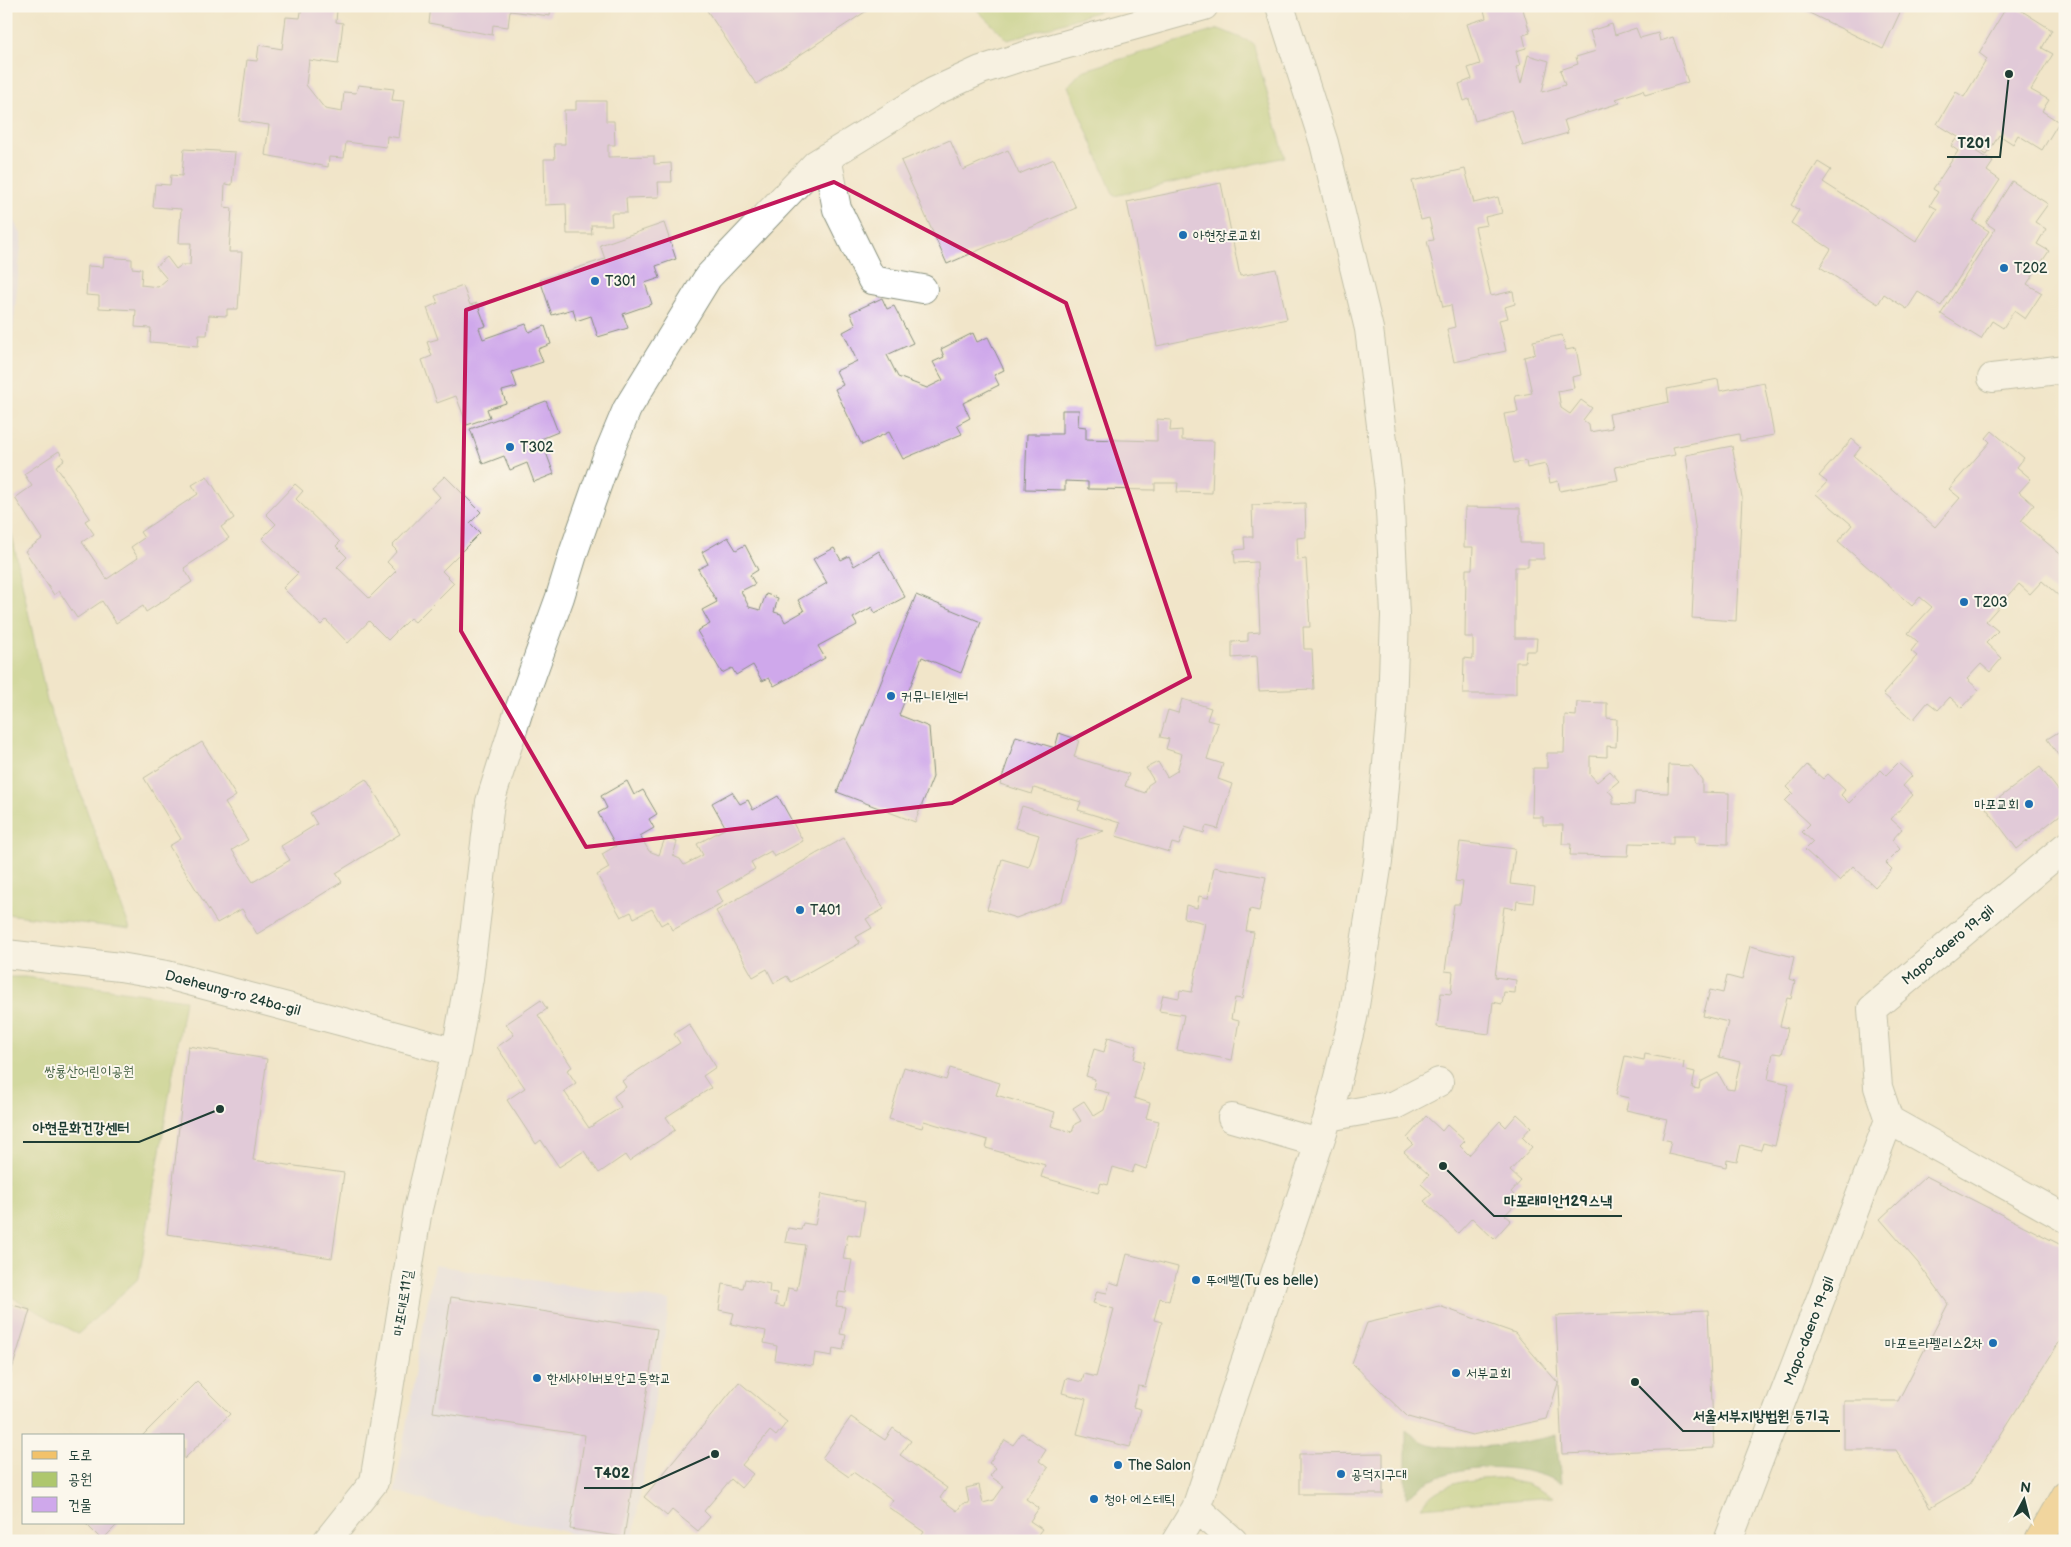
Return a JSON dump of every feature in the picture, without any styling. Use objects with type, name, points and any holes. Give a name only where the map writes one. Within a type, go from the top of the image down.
[{"type":"main road","points":[[2039,1541],[2065,1495]]},
{"type":"street","name":"마포대로11길","points":[[327,1541],[374,1482],[418,1209],[456,1052],[469,978],[490,802],[518,713],[560,597],[574,551],[610,449],[627,409],[708,276],[816,164],[933,92],[981,70],[1204,6]]},
{"type":"street","points":[[1176,1541],[1196,1508],[1328,1117],[1353,1018],[1378,862],[1392,709],[1395,615],[1388,481],[1369,329],[1324,143],[1280,6]]},
{"type":"street","points":[[827,157],[837,209],[872,280],[923,290]]},
{"type":"street","points":[[1992,378],[2065,369]]},
{"type":"street","name":"Mapo-daero 19-gil","points":[[1728,1541],[1889,1120],[1878,1086],[1872,1009],[2065,846]]},
{"type":"street","name":"Daeheung-ro 24ba-gil","points":[[6,954],[120,967],[167,975],[456,1052]]},
{"type":"street","points":[[1328,1117],[1395,1105],[1438,1082]]},
{"type":"street","points":[[1232,1118],[1319,1142]]},
{"type":"street","points":[[1889,1120],[2065,1218]]},
{"type":"street","points":[[1196,1508],[1233,1541]]},
{"type":"highlighted area","points":[[834,182],[1066,303],[1190,677],[952,803],[586,847],[461,631],[466,310]]},
{"type":"shaded area","points":[[6,202],[22,236],[6,405]]},
{"type":"shaded area","name":"한세사이버보안고등학교","points":[[434,1265],[670,1301],[633,1541],[590,1541],[563,1531],[446,1507],[395,1491]]},
{"type":"green space","points":[[973,6],[1115,6],[1008,40]]},
{"type":"green space","points":[[1219,29],[1253,43],[1285,157],[1114,196],[1068,86],[1082,71]]},
{"type":"green space","points":[[6,507],[47,701],[130,929],[6,914]]},
{"type":"green space","name":"쌍룡산어린이공원","points":[[6,977],[26,977],[185,1000],[139,1278],[78,1334],[6,1294]]},
{"type":"green space","points":[[1406,1430],[1429,1444],[1459,1447],[1510,1444],[1556,1435],[1561,1483],[1532,1472],[1515,1469],[1480,1468],[1446,1474],[1422,1486],[1406,1497]]},
{"type":"green space","points":[[1498,1478],[1527,1484],[1554,1497],[1421,1507],[1436,1492],[1445,1487],[1477,1479]]},
{"type":"building","points":[[302,6],[337,10],[336,22],[343,23],[338,64],[309,60],[306,85],[325,109],[342,112],[344,92],[356,93],[358,85],[394,89],[392,100],[404,101],[399,138],[387,136],[386,147],[346,142],[344,158],[329,157],[328,167],[265,155],[269,125],[239,121],[247,60],[257,61],[259,45],[282,49],[286,17],[300,18]]},
{"type":"building","points":[[431,6],[551,6],[550,16],[510,11],[508,27],[493,25],[492,35],[429,23]]},
{"type":"building","points":[[704,6],[874,6],[756,84]]},
{"type":"building","points":[[1483,6],[1512,6],[1512,8],[1522,6],[1530,33],[1523,35],[1526,48],[1516,51],[1520,66],[1516,67],[1521,84],[1528,55],[1549,61],[1542,92],[1565,85],[1560,70],[1578,64],[1576,57],[1596,51],[1590,31],[1612,24],[1615,35],[1636,28],[1640,38],[1658,33],[1660,41],[1673,37],[1688,82],[1645,95],[1643,90],[1616,99],[1620,103],[1564,120],[1568,133],[1523,146],[1511,110],[1475,121],[1469,99],[1464,101],[1459,84],[1472,79],[1468,68],[1480,64],[1467,24],[1486,18]]},
{"type":"building","points":[[1795,6],[1903,6],[1883,49]]},
{"type":"building","points":[[2007,6],[2014,6],[2052,30],[2042,48],[2053,54],[2031,90],[2049,100],[2042,111],[2059,122],[2042,150],[2018,135],[2013,144],[1999,135],[1987,155],[1937,124],[1956,92],[1964,97],[1987,59],[1979,53]]},
{"type":"building","points":[[576,101],[606,101],[606,121],[614,121],[615,145],[608,145],[608,157],[654,156],[654,164],[671,163],[672,182],[658,182],[659,197],[626,198],[627,213],[611,213],[612,225],[591,225],[592,234],[567,234],[566,204],[545,205],[544,159],[555,159],[554,144],[565,144],[564,110],[576,110]]},
{"type":"building","points":[[1956,139],[1993,162],[1987,171],[2000,180],[1973,221],[1989,231],[1941,306],[1918,292],[1907,309],[1884,294],[1878,304],[1820,267],[1831,249],[1791,223],[1799,210],[1791,205],[1818,162],[1831,170],[1823,182],[1916,242],[1937,209],[1930,205],[1938,192],[1933,189],[1958,151],[1951,146]]},
{"type":"building","points":[[950,140],[963,170],[1008,150],[1019,174],[1054,159],[1076,208],[947,264],[901,161]]},
{"type":"building","points":[[184,149],[235,152],[232,185],[225,184],[224,207],[232,208],[229,252],[242,252],[238,309],[227,309],[227,316],[209,315],[207,335],[199,335],[198,346],[150,342],[151,328],[135,327],[136,310],[99,308],[99,296],[86,295],[88,266],[103,267],[104,257],[132,259],[132,268],[142,269],[141,285],[158,287],[167,279],[156,266],[167,257],[176,269],[182,265],[190,265],[191,243],[179,243],[181,209],[153,207],[155,184],[170,185],[171,175],[182,176]]},
{"type":"building","points":[[1465,169],[1474,203],[1498,197],[1502,213],[1485,217],[1487,225],[1475,227],[1491,296],[1513,291],[1515,304],[1505,307],[1508,318],[1499,320],[1506,351],[1454,362],[1447,329],[1455,327],[1451,305],[1443,307],[1427,241],[1434,240],[1429,218],[1421,220],[1412,181]]},
{"type":"building","name":"T202","points":[[2012,181],[2048,204],[2035,222],[2046,229],[2037,244],[2049,251],[2027,284],[2042,293],[2025,319],[2014,311],[2003,328],[1992,321],[1981,339],[1941,314],[1995,229],[1986,223]]},
{"type":"building","name":"아현장로교회","points":[[1221,183],[1240,276],[1276,269],[1287,319],[1157,346],[1127,202]]},
{"type":"building","name":"T301","points":[[664,223],[676,259],[656,266],[660,278],[645,283],[652,304],[623,314],[628,328],[598,337],[591,316],[576,321],[573,309],[552,315],[540,280],[605,259],[600,245]]},
{"type":"building","points":[[463,286],[470,305],[477,303],[486,326],[479,328],[483,339],[526,324],[529,332],[545,326],[551,344],[538,349],[543,362],[512,372],[517,387],[502,391],[506,403],[487,409],[490,417],[467,425],[456,396],[437,403],[422,360],[432,356],[427,342],[438,339],[427,308],[438,303],[435,296]]},
{"type":"building","points":[[882,298],[887,309],[894,306],[913,343],[887,355],[898,377],[927,388],[943,380],[933,362],[944,357],[941,349],[973,333],[977,342],[988,337],[1004,370],[994,375],[999,385],[963,403],[970,418],[957,425],[962,434],[903,459],[889,432],[862,445],[835,389],[843,385],[836,371],[857,361],[843,332],[856,325],[850,313]]},
{"type":"building","points":[[1562,335],[1566,350],[1576,348],[1581,375],[1572,377],[1574,388],[1558,391],[1561,408],[1570,414],[1581,400],[1592,408],[1583,420],[1589,425],[1590,432],[1612,428],[1609,414],[1669,402],[1667,389],[1718,379],[1720,391],[1764,382],[1774,435],[1740,441],[1739,434],[1673,447],[1675,455],[1615,467],[1618,480],[1560,491],[1558,481],[1550,483],[1546,464],[1527,468],[1526,461],[1514,463],[1504,414],[1518,412],[1515,396],[1532,393],[1524,357],[1535,354],[1533,341]]},
{"type":"building","name":"T302","points":[[546,401],[558,432],[541,439],[554,474],[534,482],[527,463],[510,470],[504,456],[483,464],[470,429]]},
{"type":"building","points":[[1062,410],[1079,410],[1078,426],[1086,427],[1086,439],[1157,441],[1157,419],[1171,420],[1170,431],[1182,430],[1182,440],[1214,441],[1212,493],[1177,492],[1178,483],[1155,483],[1155,490],[1088,489],[1088,482],[1065,481],[1065,490],[1025,489],[1027,434],[1062,434]]},
{"type":"building","points":[[1992,431],[2024,458],[2017,467],[2031,479],[2019,492],[2034,505],[2021,521],[2065,558],[2065,573],[2062,577],[2065,580],[2065,589],[2059,596],[2042,581],[2030,594],[2019,584],[1986,621],[1998,631],[1986,643],[2002,658],[1990,672],[1981,664],[1967,679],[1979,690],[1962,708],[1950,697],[1938,710],[1928,702],[1913,720],[1883,694],[1917,656],[1911,651],[1918,642],[1908,633],[1932,607],[1920,597],[1912,606],[1838,541],[1852,525],[1816,494],[1827,482],[1819,476],[1852,439],[1861,447],[1854,456],[1935,527],[1960,498],[1949,489],[1990,442],[1986,438]]},
{"type":"building","points":[[1732,446],[1742,497],[1736,621],[1692,618],[1696,534],[1686,455]]},
{"type":"building","points":[[59,451],[64,460],[56,466],[90,518],[85,521],[94,534],[82,542],[107,579],[138,558],[131,547],[144,538],[140,532],[198,494],[192,485],[207,476],[234,518],[221,527],[229,538],[184,568],[192,582],[146,612],[143,606],[116,623],[102,601],[77,618],[59,591],[54,595],[25,551],[42,539],[15,498],[32,486],[24,474]]},
{"type":"building","points":[[445,476],[481,512],[470,523],[480,533],[442,571],[454,583],[415,622],[410,618],[388,640],[369,621],[348,643],[326,620],[321,625],[283,588],[298,573],[262,538],[276,524],[266,514],[295,484],[303,491],[296,499],[340,542],[336,546],[347,557],[337,567],[369,598],[396,571],[387,562],[397,551],[392,546],[440,497],[432,488]]},
{"type":"building","points":[[1305,503],[1306,537],[1297,538],[1298,560],[1306,559],[1310,627],[1303,627],[1304,649],[1312,649],[1314,689],[1259,691],[1257,656],[1232,658],[1232,642],[1248,641],[1248,633],[1260,632],[1257,562],[1235,563],[1234,550],[1245,549],[1244,537],[1253,537],[1252,505]]},
{"type":"building","points":[[1465,507],[1520,508],[1520,543],[1544,543],[1544,559],[1528,559],[1528,567],[1515,567],[1515,638],[1537,638],[1536,651],[1526,651],[1525,662],[1516,662],[1516,694],[1463,694],[1464,658],[1473,659],[1473,637],[1465,637],[1466,569],[1472,569],[1473,547],[1464,547]]},
{"type":"building","points":[[728,537],[736,550],[745,545],[758,570],[750,575],[755,584],[741,591],[749,607],[760,610],[766,594],[778,598],[774,612],[781,614],[785,622],[804,611],[798,600],[827,583],[813,559],[834,548],[841,560],[849,556],[854,566],[879,551],[905,597],[875,613],[872,607],[853,618],[857,625],[818,646],[825,658],[774,686],[769,678],[762,681],[753,665],[736,675],[732,668],[722,673],[697,631],[710,624],[702,610],[717,602],[698,569],[708,564],[702,552]]},
{"type":"building","name":"커뮤니티센터","points":[[916,595],[981,622],[961,673],[922,657],[899,715],[929,727],[933,777],[915,822],[837,792]]},
{"type":"building","points":[[1182,699],[1211,708],[1207,720],[1218,723],[1207,759],[1223,764],[1218,779],[1232,784],[1218,829],[1206,826],[1204,833],[1185,827],[1179,845],[1172,843],[1169,852],[1116,836],[1120,823],[1078,810],[1081,802],[1034,788],[1032,794],[1000,784],[1016,736],[1055,748],[1059,733],[1079,740],[1074,757],[1129,774],[1125,786],[1145,793],[1148,785],[1154,781],[1146,768],[1158,762],[1167,777],[1177,771],[1182,754],[1166,749],[1169,739],[1160,737],[1168,710],[1178,713]]},
{"type":"building","points":[[1577,702],[1607,703],[1607,718],[1617,719],[1616,747],[1607,746],[1607,757],[1590,756],[1590,774],[1597,782],[1610,771],[1619,781],[1608,790],[1613,796],[1613,804],[1634,805],[1635,792],[1668,793],[1669,765],[1692,766],[1702,780],[1702,792],[1729,793],[1728,844],[1695,843],[1695,836],[1673,836],[1673,844],[1629,843],[1628,856],[1570,855],[1571,844],[1562,844],[1563,825],[1543,825],[1543,817],[1532,817],[1533,768],[1547,768],[1547,753],[1564,753],[1565,715],[1576,716]]},
{"type":"building","points":[[2065,728],[2065,765],[2047,739]]},
{"type":"building","points":[[202,742],[236,796],[225,803],[248,840],[232,850],[253,882],[290,860],[281,846],[317,824],[310,813],[366,779],[400,834],[336,873],[342,882],[257,934],[242,909],[217,923],[169,846],[181,839],[144,778]]},
{"type":"building","points":[[1898,763],[1912,776],[1903,786],[1913,795],[1891,819],[1902,829],[1892,840],[1900,849],[1886,863],[1892,869],[1875,887],[1853,866],[1839,881],[1805,850],[1813,842],[1802,832],[1810,824],[1785,801],[1793,793],[1787,787],[1807,765],[1823,779],[1828,774],[1845,790],[1841,795],[1849,803],[1881,770],[1886,775]]},
{"type":"building","name":"마포교회","points":[[2040,767],[2065,799],[2065,811],[2017,849],[1986,808]]},
{"type":"building","points":[[627,781],[634,795],[643,790],[657,814],[649,819],[654,828],[640,836],[649,851],[659,855],[665,838],[677,842],[673,856],[680,859],[684,865],[703,855],[697,844],[726,828],[712,803],[732,792],[740,804],[748,800],[753,810],[778,796],[803,841],[774,857],[771,851],[751,862],[755,869],[717,891],[723,902],[673,930],[668,921],[661,925],[652,909],[634,918],[631,912],[621,917],[597,875],[609,868],[602,854],[616,846],[598,813],[607,808],[601,796]]},
{"type":"building","points":[[1022,806],[1104,831],[1077,840],[1062,901],[1016,918],[987,909],[1002,859],[1029,867],[1039,835],[1015,828]]},
{"type":"building","name":"T401","points":[[844,838],[884,909],[866,919],[872,928],[856,937],[860,943],[791,982],[787,976],[774,983],[767,969],[753,977],[716,911]]},
{"type":"building","points":[[1460,842],[1515,849],[1510,884],[1535,887],[1533,903],[1517,901],[1516,909],[1504,907],[1495,977],[1516,980],[1515,993],[1504,992],[1502,1004],[1493,1002],[1489,1034],[1437,1027],[1441,993],[1451,994],[1453,972],[1445,971],[1454,904],[1460,904],[1463,882],[1455,881]]},
{"type":"building","points":[[1214,867],[1266,877],[1259,911],[1250,909],[1246,931],[1254,932],[1242,999],[1235,998],[1231,1019],[1239,1021],[1232,1060],[1177,1050],[1184,1015],[1159,1011],[1163,995],[1179,998],[1180,990],[1192,992],[1205,923],[1184,918],[1186,905],[1197,908],[1199,896],[1208,898]]},
{"type":"building","points":[[1750,946],[1794,957],[1789,979],[1795,981],[1791,999],[1787,998],[1780,1026],[1788,1028],[1782,1054],[1773,1053],[1768,1079],[1789,1084],[1775,1146],[1763,1143],[1761,1150],[1741,1145],[1737,1161],[1727,1159],[1726,1167],[1668,1154],[1671,1141],[1662,1139],[1667,1119],[1626,1110],[1629,1098],[1616,1095],[1625,1056],[1644,1060],[1645,1054],[1684,1062],[1683,1069],[1695,1072],[1692,1088],[1699,1089],[1700,1082],[1718,1073],[1727,1089],[1734,1090],[1740,1062],[1719,1057],[1728,1022],[1703,1016],[1710,990],[1723,993],[1727,976],[1742,980]]},
{"type":"building","points":[[541,1000],[547,1009],[538,1015],[572,1067],[567,1070],[576,1083],[564,1091],[589,1128],[621,1107],[614,1096],[626,1087],[622,1081],[680,1043],[674,1034],[689,1024],[716,1067],[703,1076],[711,1088],[666,1117],[675,1130],[629,1161],[625,1155],[599,1173],[584,1151],[559,1167],[541,1140],[536,1144],[507,1100],[525,1088],[497,1047],[514,1035],[506,1024]]},
{"type":"building","points":[[1108,1037],[1137,1046],[1134,1059],[1144,1062],[1134,1098],[1150,1103],[1146,1118],[1159,1121],[1146,1169],[1135,1165],[1132,1173],[1113,1167],[1108,1185],[1101,1183],[1098,1193],[1041,1177],[1045,1165],[986,1148],[988,1140],[924,1121],[922,1128],[889,1119],[904,1067],[946,1080],[950,1068],[1000,1083],[996,1095],[1055,1112],[1051,1126],[1072,1132],[1075,1124],[1081,1121],[1073,1108],[1084,1101],[1094,1116],[1104,1110],[1109,1093],[1093,1089],[1095,1079],[1086,1076],[1094,1049],[1104,1052]]},
{"type":"building","points":[[188,1046],[267,1059],[253,1160],[344,1173],[332,1258],[167,1234]]},
{"type":"building","points":[[1517,1114],[1531,1127],[1522,1137],[1532,1147],[1510,1171],[1521,1181],[1511,1192],[1519,1200],[1505,1215],[1511,1220],[1494,1239],[1472,1218],[1458,1233],[1424,1201],[1432,1194],[1421,1184],[1429,1175],[1404,1152],[1413,1144],[1407,1138],[1426,1116],[1442,1131],[1447,1125],[1465,1141],[1460,1146],[1469,1155],[1500,1121],[1506,1127]]},
{"type":"building","name":"마포트라펠리스2차","points":[[1926,1176],[2065,1247],[2065,1333],[1969,1485],[1930,1508],[1896,1450],[1844,1450],[1844,1401],[1898,1401],[1948,1304],[1918,1263],[1880,1219]]},
{"type":"building","points":[[821,1194],[865,1202],[860,1236],[848,1234],[843,1259],[852,1260],[846,1293],[839,1292],[836,1306],[845,1307],[840,1334],[846,1335],[843,1350],[833,1348],[832,1356],[815,1353],[813,1366],[775,1360],[777,1346],[764,1343],[766,1331],[731,1324],[734,1313],[719,1310],[723,1284],[743,1288],[745,1279],[770,1284],[769,1292],[777,1293],[775,1305],[784,1307],[788,1288],[797,1290],[805,1245],[785,1242],[788,1228],[801,1230],[803,1223],[815,1225]]},
{"type":"building","points":[[1127,1254],[1178,1267],[1169,1301],[1160,1298],[1154,1320],[1162,1322],[1145,1387],[1138,1386],[1133,1407],[1141,1409],[1130,1447],[1077,1434],[1086,1399],[1062,1393],[1066,1378],[1082,1382],[1084,1374],[1096,1377],[1114,1309],[1093,1303],[1097,1291],[1107,1293],[1110,1282],[1119,1285]]},
{"type":"building","points":[[451,1297],[657,1329],[624,1537],[570,1529],[585,1435],[433,1412]]},
{"type":"building","points":[[6,1303],[30,1310],[10,1376],[6,1375]]},
{"type":"building","name":"서부교회","points":[[1439,1306],[1515,1333],[1558,1383],[1547,1419],[1472,1435],[1408,1417],[1352,1363],[1367,1323]]},
{"type":"building","points":[[1708,1310],[1714,1448],[1562,1454],[1556,1316]]},
{"type":"building","points":[[197,1381],[230,1414],[185,1458],[185,1434],[144,1434]]},
{"type":"building","points":[[739,1382],[787,1422],[776,1436],[770,1431],[742,1465],[753,1474],[741,1488],[731,1479],[704,1511],[710,1517],[698,1531],[672,1510],[667,1516],[644,1497]]},
{"type":"building","points":[[851,1417],[885,1440],[893,1428],[911,1441],[900,1455],[947,1488],[940,1498],[957,1511],[962,1504],[969,1503],[966,1488],[979,1485],[983,1503],[994,1500],[1004,1486],[990,1476],[996,1468],[989,1463],[1005,1440],[1013,1445],[1022,1433],[1046,1450],[1039,1461],[1048,1468],[1026,1499],[1039,1508],[1030,1521],[1042,1529],[1033,1541],[918,1541],[924,1532],[888,1507],[893,1500],[853,1472],[849,1477],[822,1458]]},
{"type":"building","name":"공덕지구대","points":[[1383,1453],[1383,1494],[1299,1494],[1299,1454]]},
{"type":"building","points":[[86,1524],[118,1524],[102,1540]]},
{"type":"place","name":"T201","points":[[2009,74]]},
{"type":"place","name":"아현장로교회","points":[[1183,235]]},
{"type":"place","name":"T202","points":[[2004,268]]},
{"type":"place","name":"T301","points":[[595,281]]},
{"type":"place","name":"T302","points":[[510,447]]},
{"type":"place","name":"T203","points":[[1964,602]]},
{"type":"place","name":"커뮤니티센터","points":[[891,696]]},
{"type":"place","name":"마포교회","points":[[2029,804]]},
{"type":"place","name":"T401","points":[[800,910]]},
{"type":"place","name":"아현문화건강센터","points":[[220,1109]]},
{"type":"place","name":"마포래미안129스낵","points":[[1443,1166]]},
{"type":"place","name":"뚜에벨(Tu es belle)","points":[[1196,1280]]},
{"type":"place","name":"마포트라펠리스2차","points":[[1993,1343]]},
{"type":"place","name":"서부교회","points":[[1456,1373]]},
{"type":"place","name":"한세사이버보안고등학교","points":[[537,1378]]},
{"type":"place","name":"서울서부지방법원 등기국","points":[[1635,1382]]},
{"type":"place","name":"T402","points":[[715,1454]]},
{"type":"place","name":"The Salon","points":[[1118,1465]]},
{"type":"place","name":"공덕지구대","points":[[1341,1474]]},
{"type":"place","name":"청아 에스테틱","points":[[1094,1499]]}]
